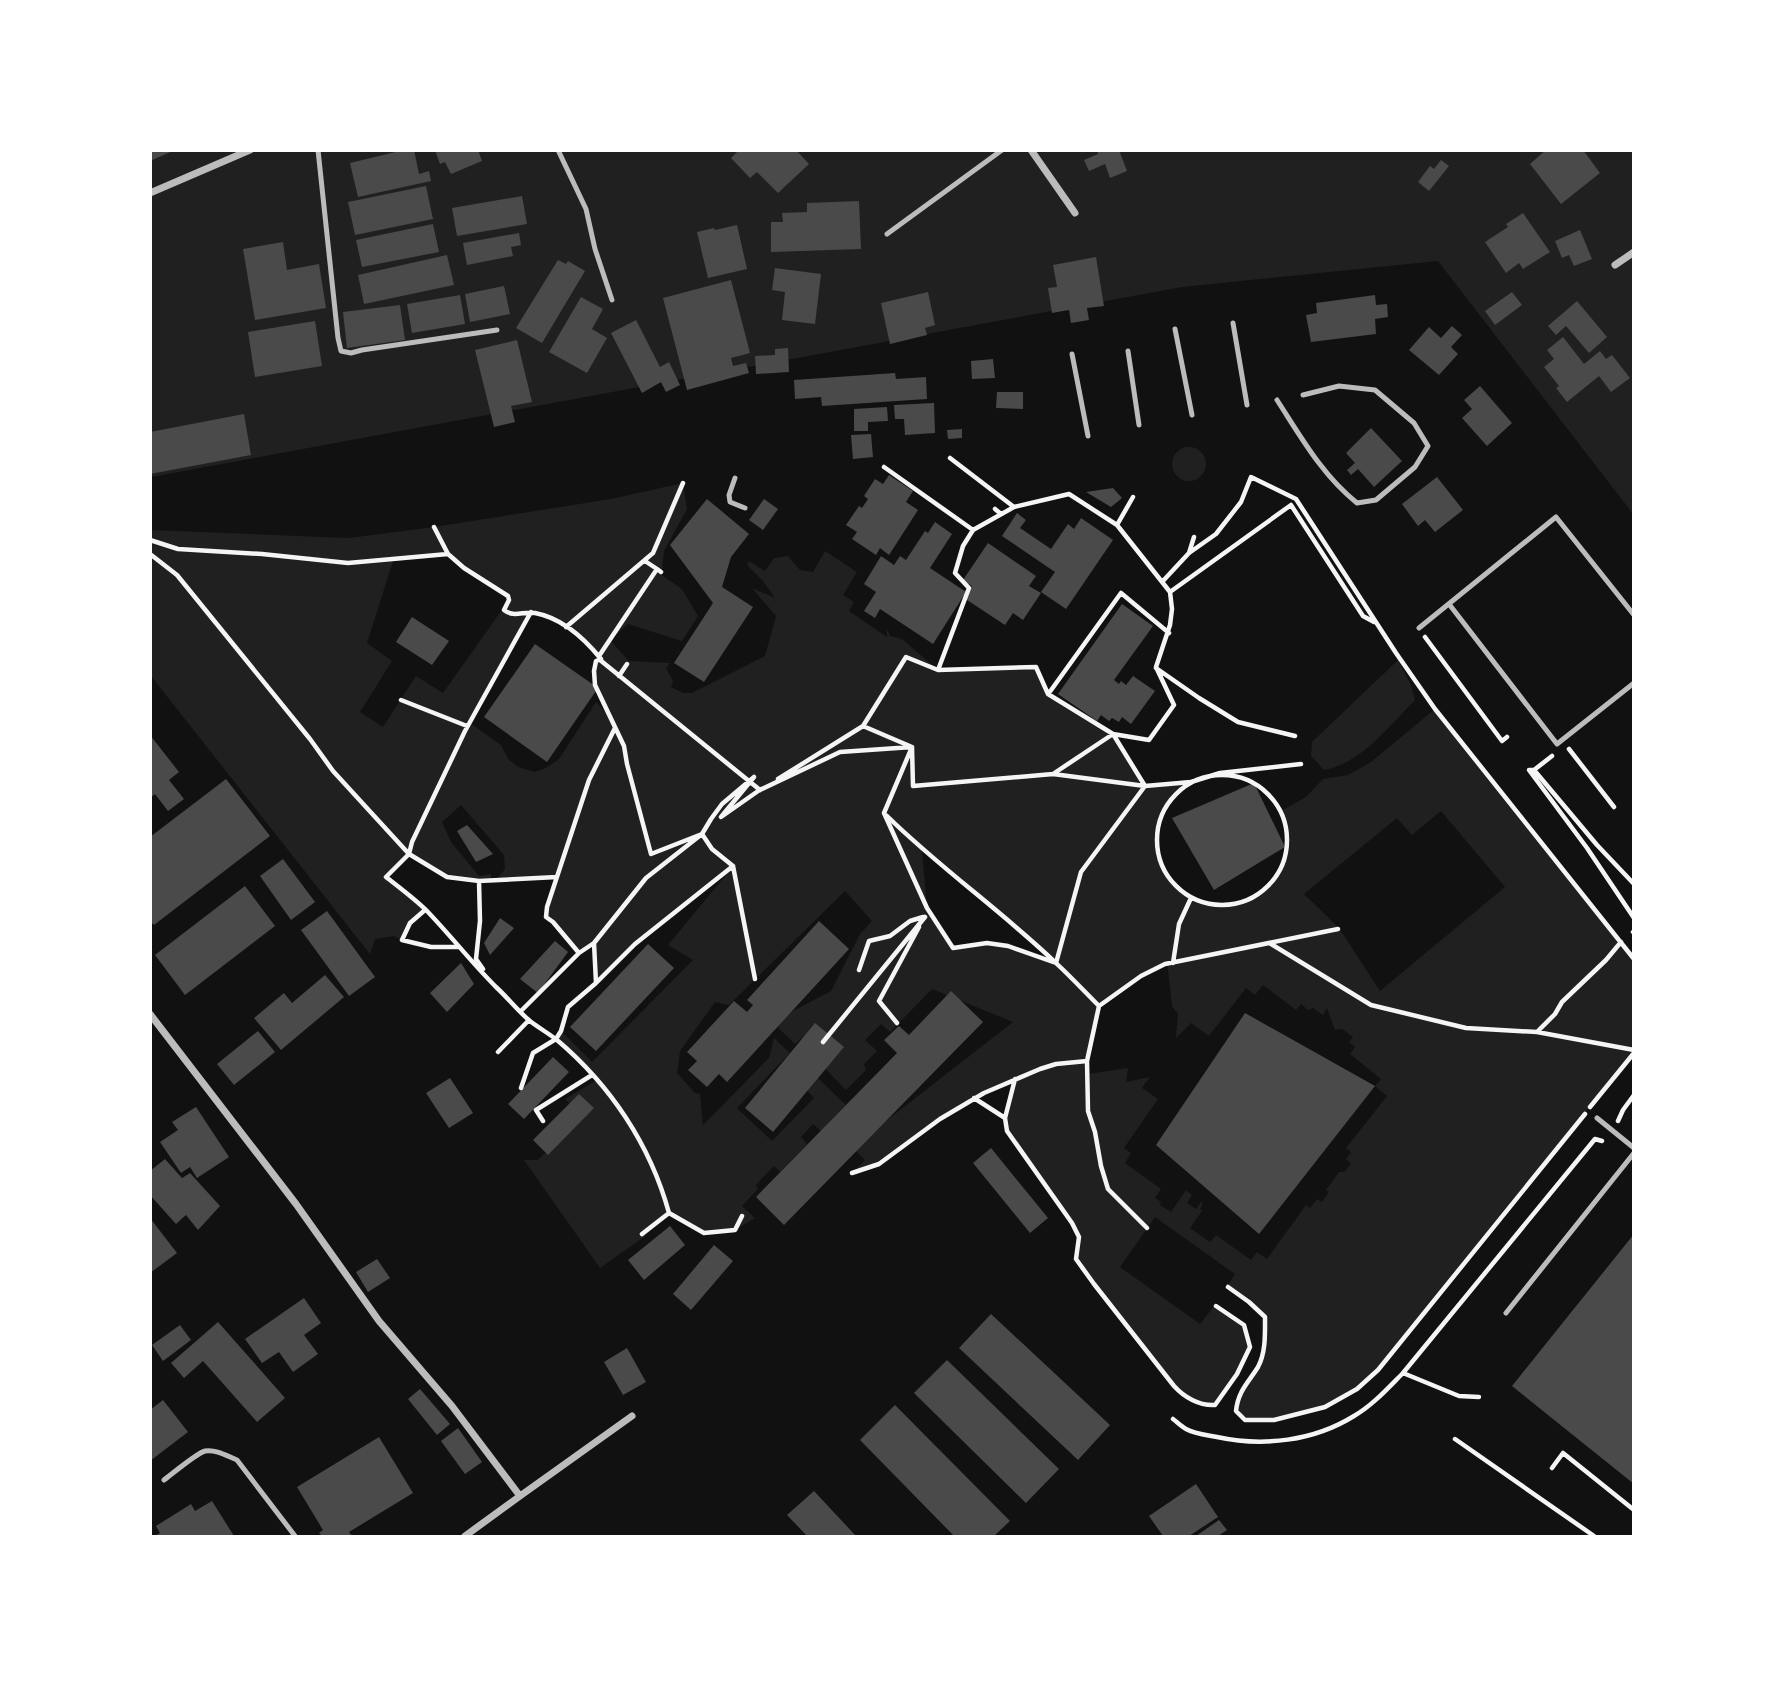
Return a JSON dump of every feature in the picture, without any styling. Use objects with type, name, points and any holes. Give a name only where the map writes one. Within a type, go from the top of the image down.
[{"type":"street","points":[[150,193],[250,150]]},
{"type":"street","points":[[1031,150],[1074,212]]},
{"type":"street","points":[[1615,265],[1633,251]]},
{"type":"street","points":[[150,1014],[296,1204],[379,1321],[452,1406],[520,1496]]},
{"type":"street","points":[[465,1536],[632,1416]]},
{"type":"lane","points":[[224,150],[228,160]]},
{"type":"lane","points":[[318,150],[341,351],[351,353],[497,330]]},
{"type":"lane","points":[[558,150],[586,209],[595,249],[612,300]]},
{"type":"lane","points":[[887,234],[1002,150]]},
{"type":"lane","points":[[1233,323],[1247,405]]},
{"type":"lane","points":[[1175,330],[1192,415]]},
{"type":"lane","points":[[1128,351],[1139,425]]},
{"type":"lane","points":[[1072,354],[1088,436]]},
{"type":"lane","points":[[1277,400],[1338,488],[1357,503],[1376,500],[1415,467],[1428,446],[1414,423],[1375,390],[1339,386],[1303,395]]},
{"type":"lane","points":[[735,478],[729,495],[730,502],[745,508]]},
{"type":"lane","points":[[1419,628],[1556,517],[1633,615]]},
{"type":"lane","points":[[1448,604],[1557,744],[1633,683]]},
{"type":"lane","points":[[1597,1118],[1633,1147]]},
{"type":"lane","points":[[1506,1313],[1633,1153]]},
{"type":"lane","points":[[164,1480],[203,1451],[227,1455],[237,1460],[295,1536]]},
{"type":"path","points":[[950,458],[1014,507]]},
{"type":"path","points":[[884,467],[973,530]]},
{"type":"path","points":[[1162,582],[1189,553],[1216,534],[1241,502],[1251,477],[1296,499],[1435,709],[1633,958]]},
{"type":"path","points":[[566,627],[653,553],[683,483]]},
{"type":"path","points":[[521,1011],[579,953],[594,943],[646,878],[702,834],[722,804],[754,777],[721,817],[863,726],[906,657],[938,670],[1036,667],[1048,694],[1113,734],[1149,740],[1174,705],[1156,667],[1168,633],[1172,609],[1170,592],[1117,526],[1069,494],[1014,507],[973,530],[964,547],[955,573],[969,588],[938,670]]},
{"type":"path","points":[[1117,526],[1133,497]]},
{"type":"path","points":[[1170,592],[1291,505],[1363,615],[1377,624]]},
{"type":"path","points":[[995,509],[1001,514]]},
{"type":"path","points":[[433,527],[448,554],[464,568],[508,596],[509,600],[503,611],[511,615],[531,612],[566,627],[589,644],[599,658],[620,676],[760,790]]},
{"type":"path","points":[[1189,553],[1194,537]]},
{"type":"path","points":[[150,540],[178,549],[348,563],[448,554]]},
{"type":"path","points":[[150,554],[177,575],[333,771],[409,854],[447,877],[479,881],[556,877]]},
{"type":"path","points":[[645,561],[659,570],[596,661],[595,685],[624,746],[650,854],[702,834]]},
{"type":"path","points":[[1048,694],[1121,593],[1168,633]]},
{"type":"path","points":[[1172,609],[1178,610]]},
{"type":"path","points":[[531,612],[467,726],[412,842],[409,854],[386,877],[426,910],[489,980],[529,1020],[556,1039],[616,1102],[646,1153],[669,1213],[705,1233],[735,1230],[742,1216]]},
{"type":"path","points":[[1419,628],[1502,741],[1507,737]]},
{"type":"path","points":[[620,676],[627,664]]},
{"type":"path","points":[[1156,667],[1238,722],[1295,736]]},
{"type":"path","points":[[401,700],[467,726]]},
{"type":"path","points":[[863,726],[912,747]]},
{"type":"path","points":[[579,953],[546,917],[547,907],[589,780],[616,727]]},
{"type":"path","points":[[1053,774],[1113,734]]},
{"type":"path","points":[[1113,734],[1145,786]]},
{"type":"path","points":[[1566,745],[1614,807]]},
{"type":"path","points":[[760,790],[840,752],[912,747]]},
{"type":"path","points":[[912,747],[913,786],[1053,774],[1145,786],[1191,782],[1220,773],[1301,764]]},
{"type":"path","points":[[912,747],[884,813],[927,908],[953,948],[986,943],[1008,946],[1056,963]]},
{"type":"path","points":[[1559,750],[1529,770],[1587,848],[1633,918]]},
{"type":"path","points":[[1534,769],[1633,884]]},
{"type":"path","points":[[1212,776],[1233,776],[1260,786],[1277,802],[1284,818],[1284,859],[1271,881],[1255,895],[1236,904],[1214,904],[1191,898],[1164,872],[1157,851],[1157,831],[1165,810],[1177,795],[1192,784],[1212,776]]},
{"type":"path","points":[[1056,963],[1081,872],[1145,786]]},
{"type":"path","points":[[884,813],[919,848],[1056,963],[1099,1006]]},
{"type":"path","points":[[702,834],[712,849],[733,866],[755,979]]},
{"type":"path","points":[[521,1088],[533,1053],[556,1039],[568,1007],[635,944],[733,866]]},
{"type":"path","points":[[479,881],[480,921],[476,959],[489,980]]},
{"type":"path","points":[[1173,963],[1179,924],[1191,898]]},
{"type":"path","points":[[897,1023],[879,1001],[925,917],[927,908]]},
{"type":"path","points":[[426,910],[410,923],[402,940],[431,947],[459,947]]},
{"type":"path","points":[[859,970],[869,941],[890,936],[910,921],[925,917]]},
{"type":"path","points":[[822,1042],[925,917]]},
{"type":"path","points":[[546,925],[551,920]]},
{"type":"path","points":[[1147,1228],[1108,1189],[1088,1111],[1087,1061],[1099,1006],[1141,976],[1165,964],[1338,929]]},
{"type":"path","points":[[1537,1032],[1620,942]]},
{"type":"path","points":[[594,943],[596,983]]},
{"type":"path","points":[[1228,1287],[1265,1317],[1266,1339],[1260,1364],[1237,1397],[1236,1411],[1245,1420],[1274,1420],[1312,1410],[1357,1390],[1378,1370],[1633,1052],[1537,1032],[1466,1028],[1371,1005],[1270,944]]},
{"type":"path","points":[[498,1052],[529,1020]]},
{"type":"path","points":[[852,1173],[879,1164],[932,1124],[974,1098],[1040,1069],[1056,1064],[1087,1061]]},
{"type":"path","points":[[543,1121],[536,1110],[592,1074]]},
{"type":"path","points":[[1015,1080],[1005,1118],[1007,1131],[1072,1223],[1079,1237],[1076,1259],[1183,1396],[1208,1405],[1215,1405],[1237,1374],[1250,1347],[1244,1325],[1216,1306]]},
{"type":"path","points":[[1614,1132],[1633,1095]]},
{"type":"path","points":[[974,1098],[1005,1118]]},
{"type":"path","points":[[1173,1419],[1187,1430],[1233,1440],[1266,1442],[1301,1437],[1334,1427],[1356,1415],[1403,1373],[1595,1139],[1603,1141]]},
{"type":"path","points":[[642,1234],[669,1213]]},
{"type":"path","points":[[1403,1373],[1459,1396],[1479,1398]]},
{"type":"path","points":[[1455,1439],[1594,1536]]},
{"type":"path","points":[[1552,1468],[1563,1453],[1633,1510]]},
{"type":"shaded area","points":[[151,151],[1633,151],[1633,514],[1438,261],[1182,287],[151,477]]},
{"type":"shaded area","points":[[1189,447],[1201,452],[1206,464],[1201,476],[1189,481],[1177,476],[1172,464],[1177,452]]},
{"type":"shaded area","points":[[683,483],[687,509],[664,551],[660,574],[682,589],[698,616],[682,641],[628,624],[610,640],[629,661],[670,663],[666,668],[673,681],[671,687],[683,693],[692,693],[765,656],[776,616],[752,588],[775,598],[747,565],[749,561],[765,571],[774,558],[788,556],[800,570],[813,572],[825,551],[857,572],[843,595],[854,602],[849,611],[887,637],[887,629],[890,636],[902,639],[938,670],[1036,667],[1049,694],[1113,734],[1145,786],[1212,776],[1186,788],[1174,799],[1164,815],[1157,835],[1159,857],[1167,876],[1182,892],[1203,902],[1239,902],[1260,891],[1276,873],[1283,858],[1286,835],[1281,811],[1306,797],[1323,779],[1348,775],[1371,762],[1435,709],[1633,959],[1633,1053],[1378,1370],[1357,1389],[1325,1407],[1274,1420],[1245,1420],[1236,1411],[1237,1404],[1261,1361],[1265,1318],[1227,1287],[1235,1274],[1155,1217],[1120,1267],[1200,1324],[1214,1306],[1244,1325],[1250,1347],[1237,1374],[1215,1405],[1183,1396],[1076,1259],[1079,1237],[1007,1131],[1005,1118],[1015,1081],[984,1093],[916,1136],[879,1164],[852,1173],[865,1160],[855,1150],[882,1124],[1013,1022],[932,989],[890,1032],[881,1024],[865,1040],[877,1051],[864,1064],[866,1070],[846,1090],[817,1060],[807,1043],[801,1038],[795,1044],[772,1022],[831,991],[860,934],[872,921],[845,891],[729,1005],[715,1002],[680,1051],[677,1073],[695,1093],[700,1094],[703,1125],[769,1058],[774,1038],[790,1053],[737,1108],[772,1141],[814,1098],[806,1089],[817,1077],[846,1105],[821,1131],[813,1124],[801,1137],[807,1144],[780,1172],[774,1166],[756,1185],[758,1189],[742,1206],[755,1218],[735,1230],[704,1233],[669,1213],[644,1237],[600,1268],[524,1160],[538,1160],[582,1116],[565,1099],[597,1080],[556,1039],[561,1031],[592,1062],[693,960],[668,945],[730,870],[635,944],[596,983],[594,944],[579,953],[546,917],[556,877],[496,880],[505,869],[504,855],[461,805],[442,822],[451,842],[479,876],[491,874],[491,880],[447,877],[409,854],[386,877],[426,910],[410,923],[402,940],[394,936],[375,939],[370,954],[151,676],[151,530],[349,538],[611,499]],"holes":[[[448,554],[464,568],[508,596],[509,600],[443,693],[416,676],[383,727],[360,712],[392,661],[367,643],[394,558]],[[531,612],[578,636],[599,659],[594,671],[595,685],[606,713],[596,702],[559,759],[546,768],[535,772],[518,767],[508,759],[501,745],[470,723]],[[1441,811],[1505,887],[1380,991],[1339,928],[1304,894],[1397,818],[1412,835]],[[922,851],[1053,960],[1008,946],[987,943],[953,948],[927,908]],[[1167,960],[1172,1006],[1178,1014],[1176,1038],[1191,1023],[1209,1036],[1246,988],[1255,995],[1263,985],[1296,1010],[1301,1004],[1308,1010],[1313,1008],[1323,1015],[1327,1008],[1335,1030],[1342,1029],[1353,1037],[1349,1042],[1355,1047],[1350,1054],[1381,1079],[1375,1086],[1387,1096],[1346,1148],[1351,1152],[1346,1159],[1351,1164],[1344,1172],[1339,1172],[1326,1190],[1329,1192],[1322,1202],[1317,1199],[1310,1208],[1306,1205],[1267,1259],[1257,1252],[1251,1260],[1216,1235],[1210,1242],[1190,1228],[1202,1211],[1200,1209],[1203,1203],[1196,1209],[1187,1203],[1192,1195],[1186,1190],[1171,1212],[1155,1198],[1161,1189],[1125,1163],[1131,1153],[1124,1148],[1158,1099],[1142,1088],[1150,1077],[1126,1082],[1128,1068],[1088,1074],[1088,1062],[1101,1007]]]},
{"type":"shaded area","points":[[1398,660],[1415,700],[1363,752],[1338,766],[1324,770],[1311,756],[1312,742]]},
{"type":"building","points":[[150,150],[175,150],[150,161]]},
{"type":"building","points":[[414,150],[419,174],[429,171],[431,181],[358,197],[350,163]]},
{"type":"building","points":[[435,150],[478,150],[482,161],[451,174],[445,162],[440,164]]},
{"type":"building","points":[[739,150],[796,150],[809,164],[778,193],[757,172],[750,178],[731,158]]},
{"type":"building","points":[[1097,150],[1119,150],[1127,171],[1110,178],[1105,164],[1089,171],[1084,160],[1098,154]]},
{"type":"building","points":[[1546,150],[1583,150],[1600,173],[1561,204],[1530,164]]},
{"type":"building","points":[[1441,160],[1449,166],[1429,191],[1418,182],[1430,166],[1434,169]]},
{"type":"building","points":[[426,186],[433,219],[355,235],[348,202]]},
{"type":"building","points":[[522,196],[527,224],[457,236],[452,208]]},
{"type":"building","points":[[859,201],[861,249],[771,252],[771,222],[783,222],[782,213],[807,212],[807,203]]},
{"type":"building","points":[[1523,213],[1550,252],[1523,269],[1519,263],[1506,273],[1485,242]]},
{"type":"building","points":[[433,224],[439,252],[362,267],[356,240]]},
{"type":"building","points":[[737,225],[747,269],[708,278],[697,232]]},
{"type":"building","points":[[1580,230],[1592,259],[1574,266],[1569,255],[1562,258],[1555,241]]},
{"type":"building","points":[[519,233],[521,245],[511,247],[513,256],[467,265],[463,243]]},
{"type":"building","points":[[283,242],[287,270],[319,264],[326,308],[255,320],[243,249]]},
{"type":"building","points":[[447,255],[454,285],[364,304],[358,275]]},
{"type":"building","points":[[1096,257],[1104,306],[1087,308],[1089,320],[1071,323],[1069,310],[1052,313],[1048,288],[1057,287],[1053,265]]},
{"type":"building","points":[[558,260],[566,264],[568,261],[585,271],[542,343],[516,328]]},
{"type":"building","points":[[775,268],[821,274],[815,324],[782,320],[785,292],[772,290]]},
{"type":"building","points":[[731,280],[750,353],[731,358],[733,366],[746,363],[749,373],[687,390],[663,298]]},
{"type":"building","points":[[504,286],[510,314],[470,322],[465,294]]},
{"type":"building","points":[[928,292],[935,325],[925,328],[927,335],[890,344],[881,303]]},
{"type":"building","points":[[1512,292],[1522,305],[1495,325],[1485,311]]},
{"type":"building","points":[[460,295],[465,324],[412,333],[407,304]]},
{"type":"building","points":[[1375,295],[1376,305],[1387,304],[1388,317],[1375,319],[1376,334],[1311,342],[1306,315],[1317,313],[1316,303]]},
{"type":"building","points":[[581,297],[603,309],[592,329],[607,338],[587,373],[549,352]]},
{"type":"building","points":[[1577,301],[1607,337],[1589,353],[1566,326],[1556,335],[1548,326]]},
{"type":"building","points":[[400,305],[405,340],[347,348],[343,312]]},
{"type":"building","points":[[636,320],[660,367],[669,362],[680,385],[666,392],[661,382],[642,393],[611,333]]},
{"type":"building","points":[[315,321],[322,366],[255,377],[248,332]]},
{"type":"building","points":[[1452,326],[1462,335],[1451,347],[1458,354],[1439,375],[1409,350],[1429,327],[1441,338]]},
{"type":"building","points":[[1563,337],[1584,364],[1600,351],[1606,359],[1612,355],[1630,378],[1611,392],[1599,376],[1567,402],[1556,388],[1559,386],[1544,367],[1554,359],[1547,350]]},
{"type":"building","points":[[517,340],[532,402],[511,406],[515,422],[494,427],[475,350]]},
{"type":"building","points":[[788,348],[789,372],[756,374],[755,356],[775,355],[775,349]]},
{"type":"building","points":[[993,359],[995,378],[972,379],[971,361]]},
{"type":"building","points":[[895,373],[896,379],[926,377],[927,399],[822,406],[821,397],[795,399],[794,380]]},
{"type":"building","points":[[1480,386],[1512,423],[1487,446],[1462,418],[1472,409],[1464,400]]},
{"type":"building","points":[[997,392],[1023,392],[1023,409],[996,408]]},
{"type":"building","points":[[934,403],[935,433],[905,435],[904,419],[895,419],[894,405]]},
{"type":"building","points":[[887,407],[888,421],[868,422],[868,431],[854,431],[854,409]]},
{"type":"building","points":[[244,414],[251,455],[150,474],[150,432]]},
{"type":"building","points":[[1371,428],[1402,461],[1374,487],[1358,469],[1351,475],[1347,470],[1355,463],[1346,453]]},
{"type":"building","points":[[962,429],[962,438],[948,439],[947,430]]},
{"type":"building","points":[[871,434],[873,457],[853,459],[851,435]]},
{"type":"building","points":[[889,475],[913,491],[906,502],[918,510],[889,555],[880,548],[876,555],[852,539],[857,532],[846,525],[859,506],[862,508],[868,499],[864,496],[875,479],[883,484]]},
{"type":"building","points":[[1437,477],[1463,510],[1435,532],[1425,520],[1418,526],[1402,504]]},
{"type":"building","points":[[1113,488],[1122,498],[1111,507],[1086,492]]},
{"type":"building","points":[[707,499],[749,534],[731,557],[722,587],[753,607],[704,682],[674,663],[713,603],[670,545]]},
{"type":"building","points":[[764,499],[778,509],[763,530],[749,520]]},
{"type":"building","points":[[1017,513],[1026,520],[1020,528],[1051,549],[1068,524],[1074,529],[1081,518],[1113,540],[1066,609],[1041,592],[1055,572],[1002,536]]},
{"type":"building","points":[[935,522],[952,534],[930,568],[966,592],[933,644],[880,609],[875,618],[864,611],[876,592],[864,584],[881,556],[894,565],[900,556],[906,560],[925,531],[928,533]]},
{"type":"building","points":[[988,543],[1036,576],[1029,586],[1041,593],[1023,620],[1013,613],[1005,625],[964,598],[972,586],[963,580]]},
{"type":"building","points":[[1122,604],[1153,626],[1114,680],[1126,685],[1133,676],[1155,691],[1131,724],[1122,717],[1119,722],[1112,718],[1109,721],[1101,715],[1097,721],[1058,694]]},
{"type":"building","points":[[412,617],[449,641],[432,665],[396,642]]},
{"type":"building","points":[[535,644],[598,688],[547,762],[484,717]]},
{"type":"building","points":[[150,735],[179,772],[169,780],[184,799],[168,811],[155,794],[150,798]]},
{"type":"building","points":[[226,779],[270,836],[154,925],[150,921],[150,837]]},
{"type":"building","points":[[1254,783],[1285,847],[1214,890],[1172,818]]},
{"type":"building","points":[[467,825],[493,854],[476,862],[457,831]]},
{"type":"building","points":[[283,859],[315,902],[291,920],[260,876]]},
{"type":"building","points":[[245,886],[275,926],[185,995],[155,955]]},
{"type":"building","points":[[327,911],[375,977],[349,996],[301,930]]},
{"type":"building","points":[[500,918],[514,928],[490,955],[484,943]]},
{"type":"building","points":[[819,921],[849,949],[727,1082],[719,1074],[707,1087],[688,1070],[697,1061],[687,1052],[734,1001],[747,1012],[753,1005],[747,1000]]},
{"type":"building","points":[[555,941],[568,952],[538,993],[520,979]]},
{"type":"building","points":[[648,944],[674,968],[596,1051],[570,1027]]},
{"type":"building","points":[[461,963],[474,984],[447,1012],[430,993]]},
{"type":"building","points":[[325,975],[344,997],[281,1050],[254,1018],[284,993],[292,1003]]},
{"type":"building","points":[[951,991],[983,1022],[784,1225],[756,1197],[897,1053],[884,1040],[899,1026],[909,1035]]},
{"type":"building","points":[[1245,1013],[1375,1086],[1259,1234],[1156,1145]]},
{"type":"building","points":[[815,1023],[844,1047],[773,1132],[745,1108]]},
{"type":"building","points":[[258,1031],[275,1052],[234,1085],[217,1064]]},
{"type":"building","points":[[553,1057],[569,1072],[524,1119],[508,1104]]},
{"type":"building","points":[[450,1078],[473,1113],[449,1128],[426,1093]]},
{"type":"building","points":[[579,1094],[594,1108],[548,1155],[533,1140]]},
{"type":"building","points":[[196,1107],[229,1157],[197,1178],[190,1167],[181,1173],[160,1142],[178,1130],[172,1122]]},
{"type":"building","points":[[991,1148],[1048,1218],[1030,1233],[973,1163]]},
{"type":"building","points":[[165,1159],[182,1178],[190,1173],[220,1206],[198,1230],[186,1215],[176,1224],[150,1195],[150,1171]]},
{"type":"building","points":[[150,1218],[177,1253],[150,1273]]},
{"type":"building","points":[[670,1226],[685,1245],[644,1280],[628,1260]]},
{"type":"building","points":[[1634,1234],[1634,1484],[1512,1386]]},
{"type":"building","points":[[714,1245],[733,1261],[691,1310],[673,1294]]},
{"type":"building","points":[[377,1259],[390,1278],[368,1292],[356,1272]]},
{"type":"building","points":[[304,1298],[321,1323],[304,1335],[318,1354],[293,1372],[279,1352],[262,1363],[245,1339]]},
{"type":"building","points":[[991,1314],[1110,1425],[1078,1460],[959,1348]]},
{"type":"building","points":[[218,1322],[285,1398],[257,1422],[203,1361],[184,1378],[171,1363]]},
{"type":"building","points":[[180,1325],[191,1340],[163,1361],[152,1345]]},
{"type":"building","points":[[627,1348],[646,1382],[623,1395],[604,1362]]},
{"type":"building","points":[[947,1360],[1059,1469],[1026,1503],[914,1393]]},
{"type":"building","points":[[420,1389],[450,1424],[437,1435],[408,1399]]},
{"type":"building","points":[[163,1400],[188,1432],[150,1461],[150,1410]]},
{"type":"building","points":[[895,1405],[1010,1521],[994,1536],[954,1536],[860,1440]]},
{"type":"building","points":[[458,1428],[482,1462],[465,1474],[441,1441]]},
{"type":"building","points":[[379,1437],[413,1493],[349,1532],[352,1536],[322,1536],[319,1533],[323,1530],[297,1487]]},
{"type":"building","points":[[1196,1484],[1218,1517],[1189,1536],[1163,1536],[1149,1516]]},
{"type":"building","points":[[814,1491],[856,1536],[807,1536],[787,1515]]},
{"type":"building","points":[[212,1501],[234,1536],[155,1536],[160,1533],[156,1526],[191,1504],[195,1511]]},
{"type":"building","points":[[1219,1520],[1227,1530],[1218,1536],[1196,1536]]}]
